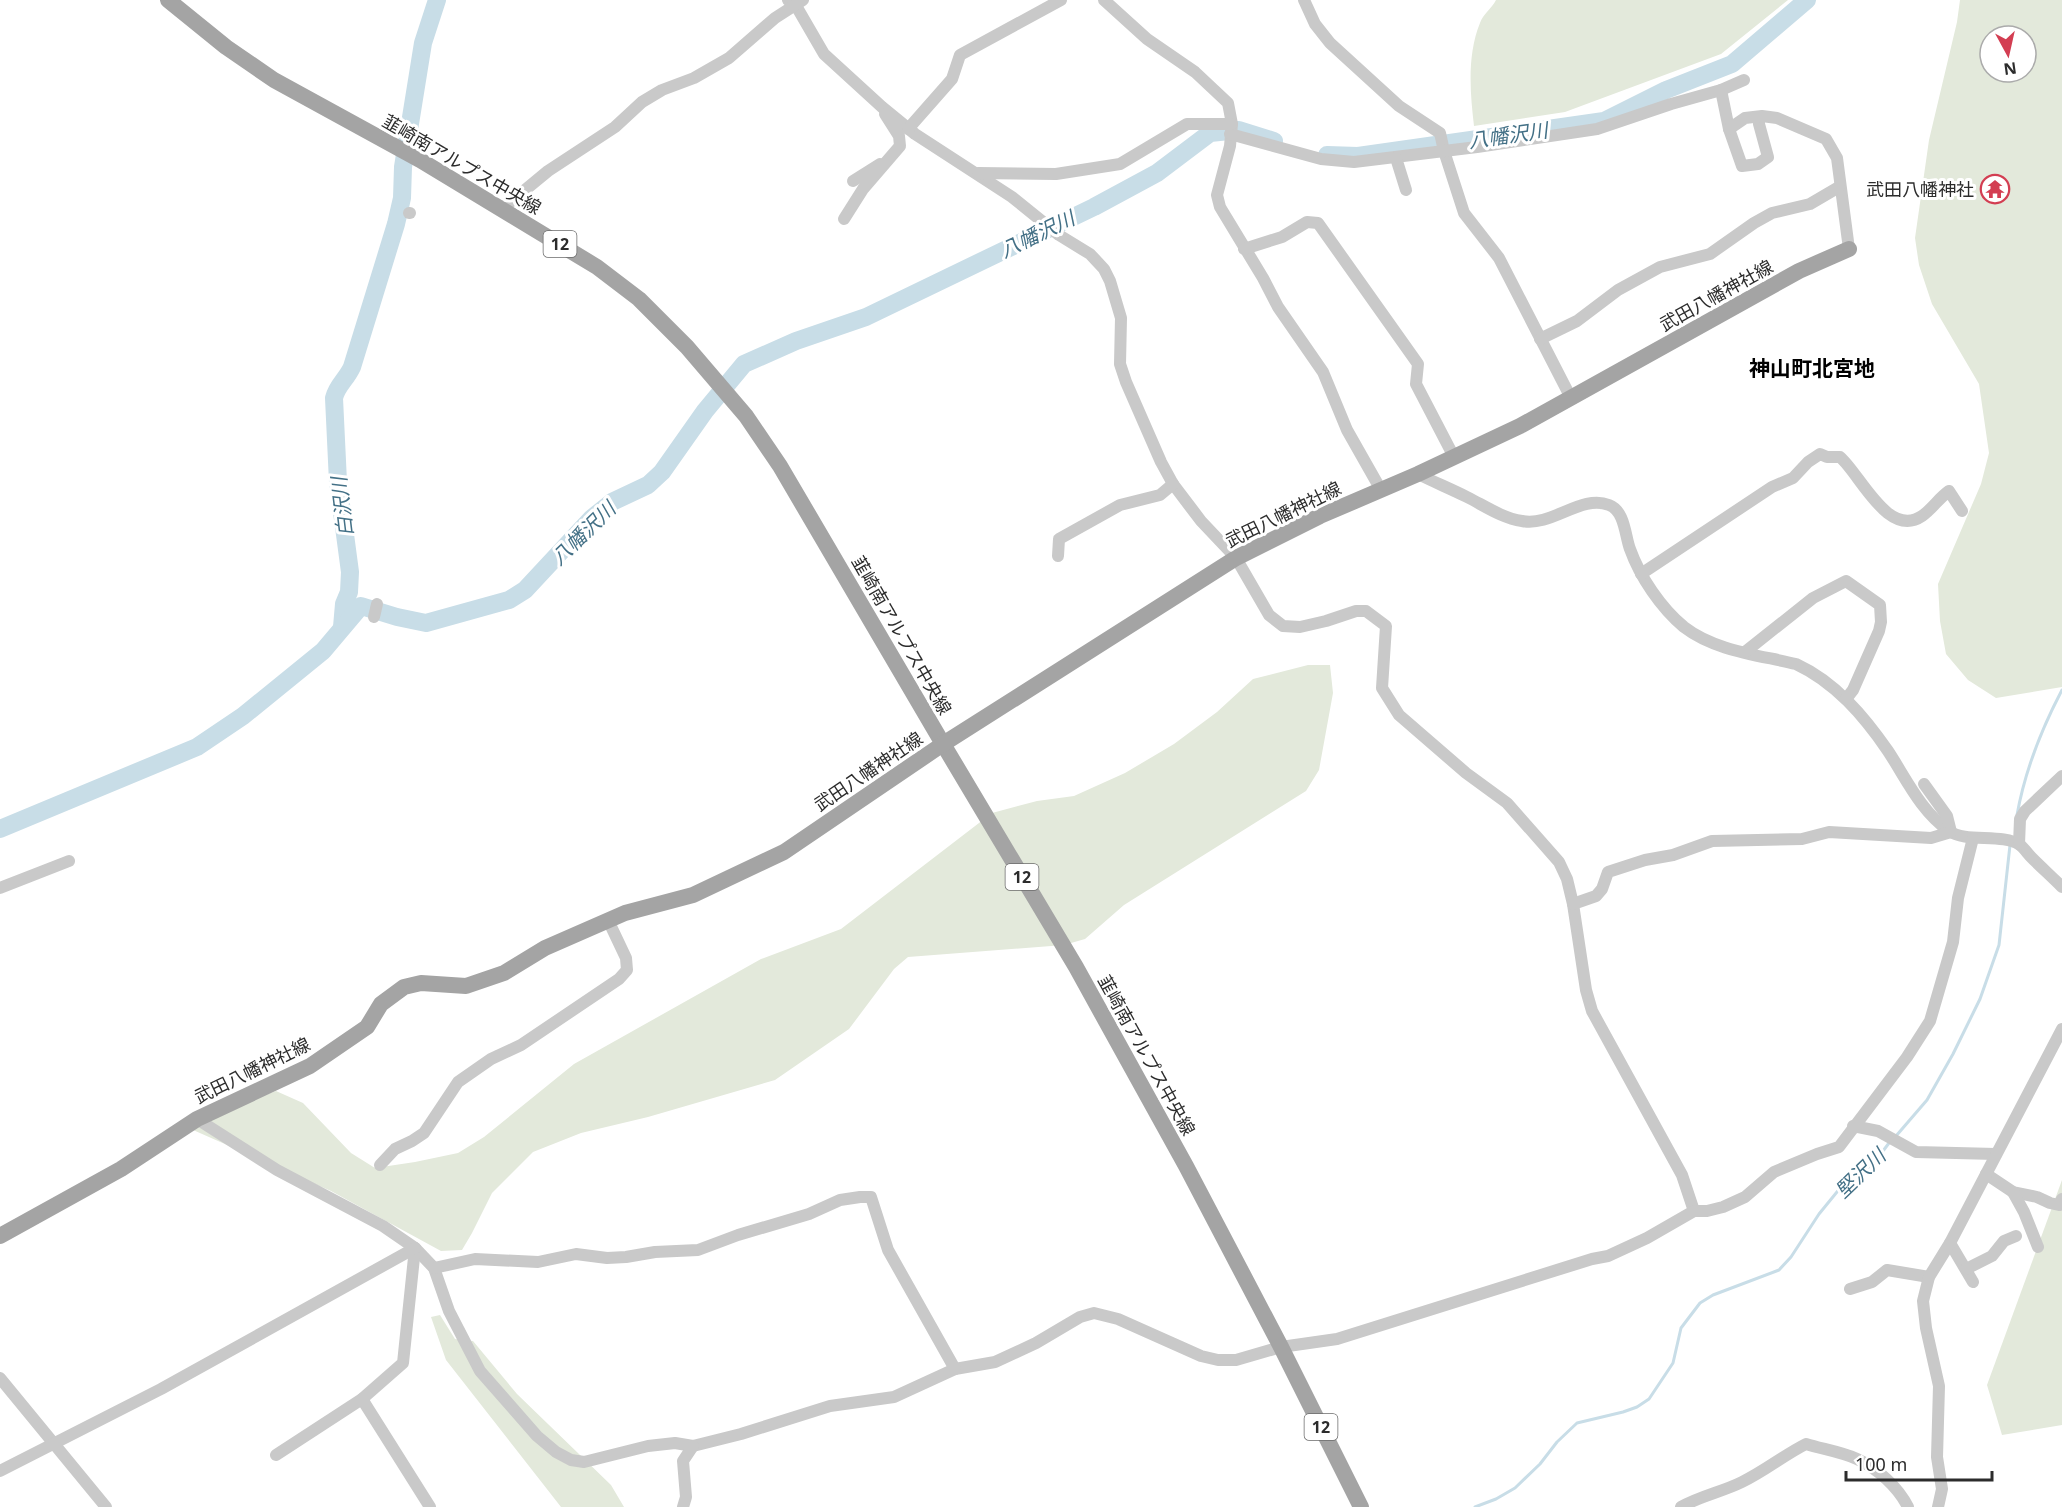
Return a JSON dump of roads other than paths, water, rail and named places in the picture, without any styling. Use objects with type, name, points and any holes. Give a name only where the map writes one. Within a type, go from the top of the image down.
[{"type":"main road","name":"韮崎南アルプス中央線","points":[[168,0],[226,47],[274,80],[420,160],[597,267],[639,299],[687,347],[746,416],[780,466],[1076,967],[1186,1166],[1281,1347],[1361,1507]]},
{"type":"main road","name":"武田八幡神社線","points":[[0,1236],[122,1169],[197,1119],[310,1066],[367,1027],[381,1004],[404,987],[421,983],[466,986],[504,973],[545,948],[608,920],[625,913],[693,895],[784,852],[943,744],[1236,558],[1320,516],[1418,474],[1520,426],[1799,271],[1849,249]]},
{"type":"street","points":[[908,129],[952,80],[960,55],[1061,0]]},
{"type":"street","points":[[1104,0],[1147,39],[1195,72],[1228,103],[1230,146],[1218,195],[1220,207],[1278,307],[1323,372],[1347,430],[1381,490]]},
{"type":"street","points":[[1304,0],[1315,24],[1330,43],[1399,106],[1440,132],[1464,213],[1499,258],[1571,398]]},
{"type":"street","points":[[502,209],[548,171],[615,127],[642,102],[662,90],[694,78],[729,58],[795,1],[824,54],[882,107],[908,129],[977,173],[1059,235],[1090,254],[1104,269],[1121,318],[1120,364],[1161,462],[1173,484],[1201,521],[1236,558],[1269,615],[1283,626],[1300,627],[1356,611],[1365,611],[1386,626],[1382,688],[1399,715],[1466,773],[1507,803],[1559,862],[1573,904],[1586,990],[1592,1011],[1682,1175],[1694,1210]]},
{"type":"street","points":[[977,173],[1056,174],[1120,164],[1187,124],[1231,129],[1321,159],[1354,162],[1396,158],[1444,146],[1597,129],[1720,90],[1744,80]]},
{"type":"street","points":[[1720,90],[1729,129],[1742,166],[1758,164],[1768,157],[1759,117]]},
{"type":"street","points":[[844,219],[863,189],[900,146],[900,136],[885,117],[882,107]]},
{"type":"street","points":[[1729,129],[1745,118],[1777,118],[1826,139],[1837,158],[1839,187],[1849,249]]},
{"type":"street","points":[[853,181],[891,157]]},
{"type":"street","points":[[1396,158],[1406,190]]},
{"type":"street","points":[[1540,339],[1577,321],[1618,290],[1660,267],[1710,254],[1772,213],[1810,204],[1839,187]]},
{"type":"street","points":[[1244,249],[1282,237],[1307,222],[1317,223],[1418,363],[1416,384],[1454,457]]},
{"type":"street","points":[[1641,573],[1765,491],[1793,478],[1808,462],[1820,454],[1827,457],[1840,457],[1849,464],[1874,501],[1896,519],[1911,522],[1923,516],[1949,491],[1962,511]]},
{"type":"street","points":[[1418,474],[1501,515],[1523,522],[1542,520],[1594,502],[1612,506],[1620,514],[1630,551],[1641,573],[1673,617],[1686,628],[1711,644],[1796,664],[1809,670],[1855,707],[1888,751],[1916,798],[1951,832],[2019,844],[2062,886]]},
{"type":"street","points":[[1058,556],[1059,539],[1069,532],[1120,505],[1160,495],[1173,484]]},
{"type":"street","points":[[1745,652],[1813,598],[1846,581],[1880,605],[1881,622],[1853,690],[1846,699]]},
{"type":"street","points":[[374,617],[377,604]]},
{"type":"street","points":[[2019,844],[2020,819],[2025,811],[2062,777]]},
{"type":"street","points":[[1924,784],[1947,816],[1951,832]]},
{"type":"street","points":[[1573,904],[1596,896],[1608,872],[1645,860],[1673,855],[1712,841],[1802,840],[1829,832],[1931,838],[1951,832]]},
{"type":"street","points":[[197,1119],[277,1170],[383,1226],[415,1248],[434,1268],[449,1311],[480,1371],[537,1436],[556,1452],[571,1460],[584,1462],[648,1446],[675,1443],[693,1446],[763,1428],[830,1406],[894,1397],[955,1369],[995,1362],[1036,1343],[1080,1317],[1094,1312],[1118,1319],[1201,1356],[1218,1360],[1236,1360],[1281,1347],[1337,1340],[1592,1259],[1608,1256],[1647,1238],[1694,1210],[1707,1211],[1723,1208],[1745,1197],[1774,1172],[1839,1147],[1908,1057],[1930,1021],[1953,942],[1958,898],[1978,838]]},
{"type":"street","points":[[0,888],[69,861]]},
{"type":"street","points":[[380,1165],[395,1149],[424,1133],[458,1082],[491,1059],[522,1045],[619,979],[627,970],[626,958],[608,920]]},
{"type":"street","points":[[1938,1507],[1942,1489],[1937,1456],[1939,1386],[1926,1328],[1923,1301],[1929,1277],[1950,1243],[2062,1029]]},
{"type":"street","points":[[1853,1126],[1878,1131],[1916,1152],[1996,1154]]},
{"type":"street","points":[[1986,1174],[2013,1192],[2060,1205],[2062,1199]]},
{"type":"street","points":[[2013,1192],[2025,1212],[2038,1247]]},
{"type":"street","points":[[434,1268],[475,1259],[538,1262],[576,1254],[626,1257],[655,1252],[698,1250],[738,1235],[809,1214],[840,1200],[871,1197],[888,1250],[955,1369]]},
{"type":"street","points":[[1965,1269],[1981,1269],[2004,1241],[2016,1236]]},
{"type":"street","points":[[1950,1243],[1973,1282]]},
{"type":"street","points":[[276,1455],[362,1399],[403,1363],[415,1248]]},
{"type":"street","points":[[0,1471],[161,1389],[415,1248]]},
{"type":"street","points":[[1850,1289],[1872,1282],[1887,1270],[1929,1277]]},
{"type":"street","points":[[0,1378],[106,1507]]},
{"type":"street","points":[[362,1399],[430,1507]]},
{"type":"street","points":[[1685,1506],[1741,1483],[1773,1466],[1789,1453],[1806,1444],[1857,1459],[1883,1476],[1903,1504]]},
{"type":"street","points":[[683,1507],[686,1497],[683,1461],[693,1446]]},
{"type":"waterway","name":"白沢川","points":[[342,627],[344,604],[349,592],[350,572],[338,482],[334,398],[352,367],[396,224],[402,198],[403,167],[423,43],[437,0]]},
{"type":"waterway","name":"八幡沢川","points":[[1327,155],[1358,156],[1604,121],[1666,90],[1732,64],[1807,0]]},
{"type":"waterway","name":"八幡沢川","points":[[0,829],[197,747],[243,716],[323,651],[361,606],[426,623],[509,600],[525,590],[592,518],[612,502],[648,485],[662,472],[705,411],[744,364],[796,341],[866,317],[1094,207],[1157,173],[1210,133],[1239,130],[1274,141]]},
{"type":"waterway","name":"堅沢川","points":[[2017,815],[2024,782],[2035,751],[2062,690]]},
{"type":"waterway","name":"堅沢川","points":[[1896,1136],[1927,1100],[1980,999],[1999,945],[2010,845]]},
{"type":"waterway","name":"堅沢川","points":[[1475,1507],[1515,1488],[1577,1423],[1623,1412],[1649,1399],[1673,1363],[1681,1328],[1700,1303],[1713,1295],[1779,1270],[1791,1257],[1819,1214],[1841,1187],[1874,1163],[1889,1143]]},
{"type":"place","name":"武田八幡神社","points":[[1995,189]]},
{"type":"district","name":"神山町北宮地","points":[[1812,368]]}]
